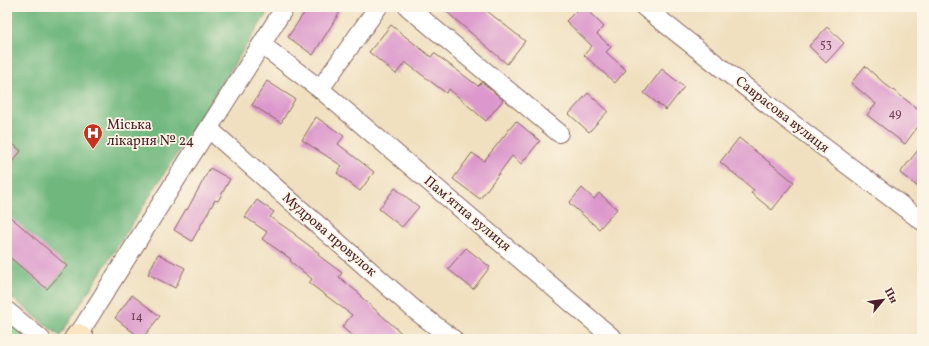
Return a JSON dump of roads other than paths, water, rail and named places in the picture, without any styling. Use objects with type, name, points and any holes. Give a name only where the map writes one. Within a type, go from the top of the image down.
[{"type":"street","points":[[79,338],[285,7]]},
{"type":"street","points":[[320,89],[378,7]]},
{"type":"street","points":[[408,7],[559,133]]},
{"type":"street","name":"Саврасова вулиця","points":[[644,7],[785,118],[922,221]]},
{"type":"street","name":"Пам’ятна вулиця","points":[[262,45],[320,89],[614,339]]},
{"type":"street","name":"Мудрова провулок","points":[[209,129],[416,311],[453,339]]},
{"type":"street","points":[[7,311],[41,339]]},
{"type":"place","name":"Міська лікарня № 24","points":[[93,150]]}]
